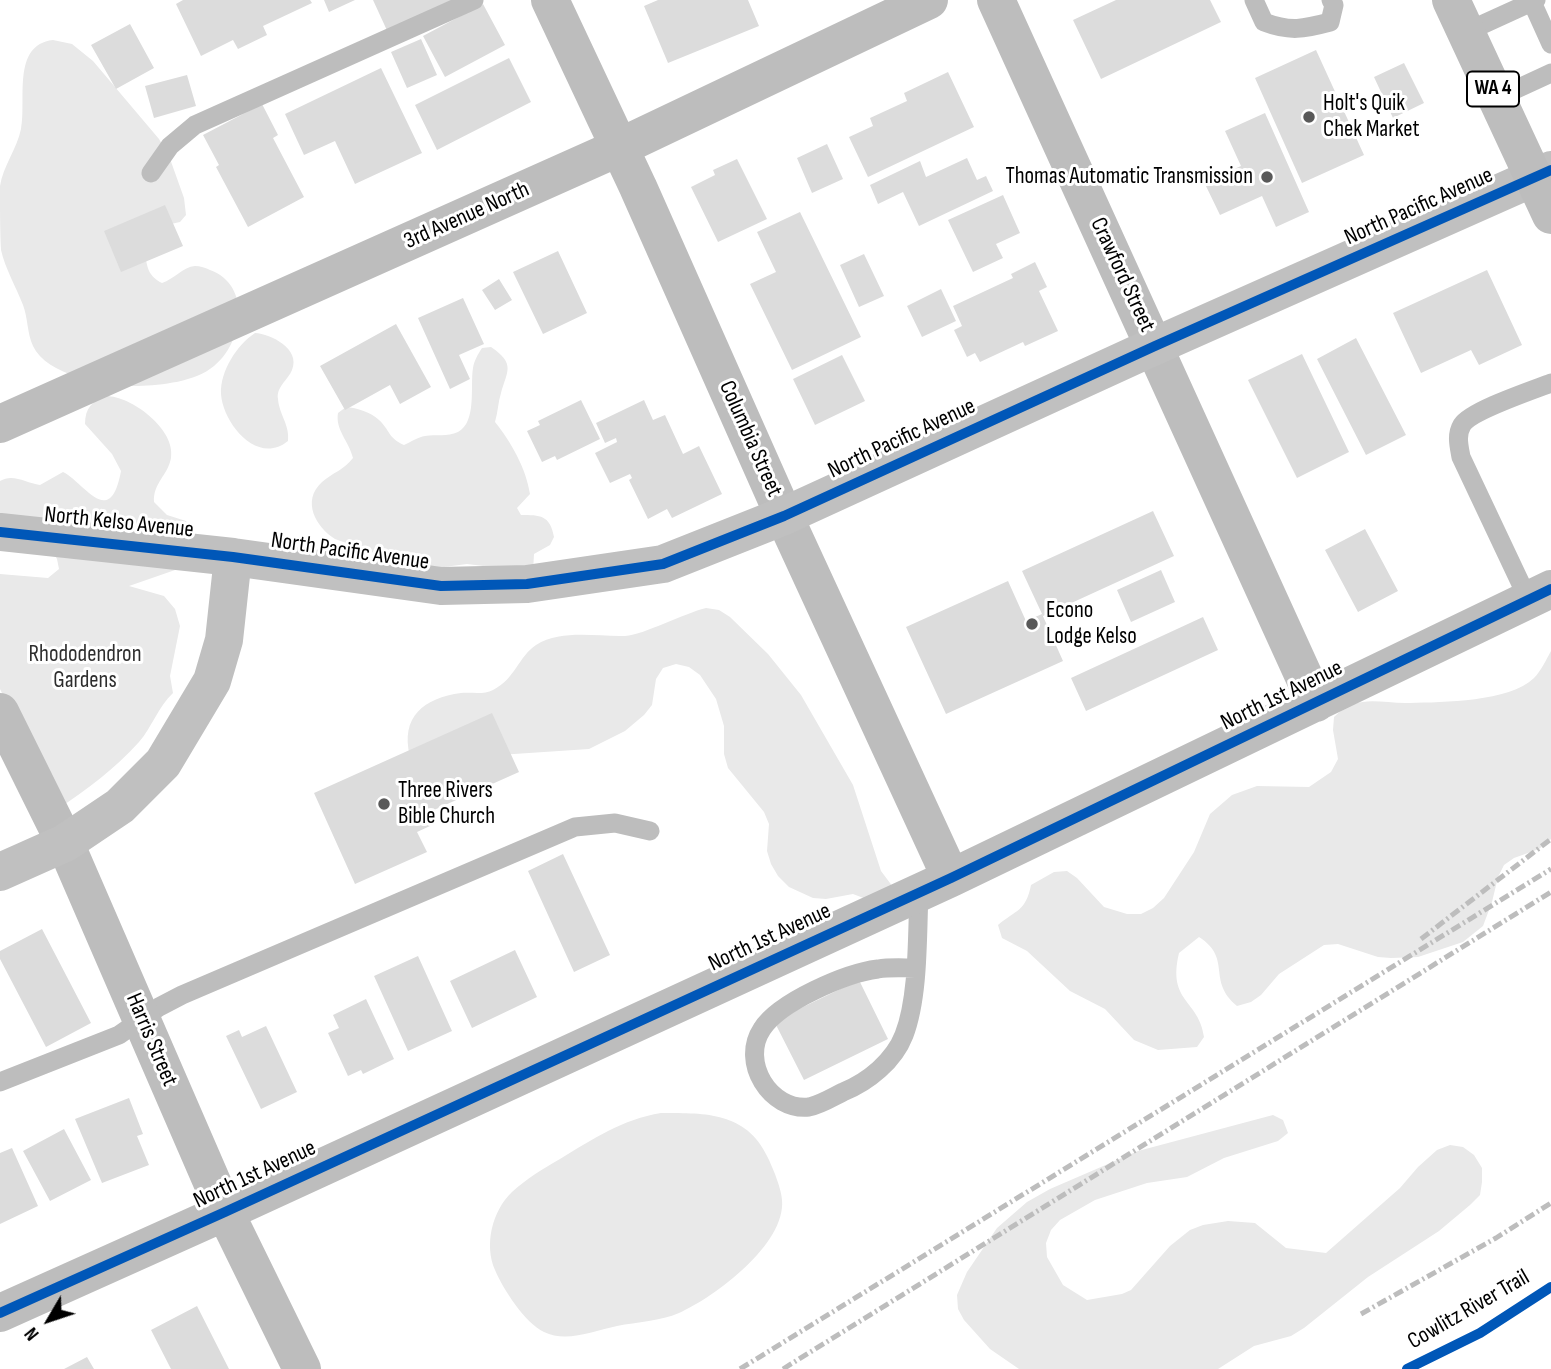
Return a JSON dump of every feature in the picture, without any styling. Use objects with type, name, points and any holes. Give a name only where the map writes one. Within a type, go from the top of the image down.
[{"type":"street","name":"Columbia Street","points":[[550,0],[620,147],[784,516],[935,886]]},
{"type":"street","name":"3rd Avenue North","points":[[0,424],[620,147],[929,0]]},
{"type":"street","name":"Crawford Street","points":[[996,0],[1316,703]]},
{"type":"street","name":"WA 4","points":[[1458,16],[1497,98],[1543,174],[1551,215]]},
{"type":"street","name":"North Pacific Avenue","points":[[233,556],[441,586],[527,584],[663,564],[784,516],[1155,346],[1543,174]]},
{"type":"street","name":"North Kelso Avenue","points":[[0,532],[233,556]]},
{"type":"street","points":[[0,872],[65,843],[120,806],[163,763],[212,681],[224,640],[233,556]]},
{"type":"street","name":"North 1st Avenue","points":[[0,1312],[225,1212],[935,886],[1540,594]]},
{"type":"street","name":"Harris Street","points":[[0,712],[65,843],[225,1212],[302,1369]]},
{"type":"lane","points":[[152,173],[170,146],[195,125],[474,0]]},
{"type":"lane","points":[[1254,0],[1264,22],[1300,30],[1330,22],[1334,5],[1331,0]]},
{"type":"lane","points":[[1458,16],[1534,1],[1551,44]]},
{"type":"lane","points":[[1497,98],[1551,73]]},
{"type":"lane","points":[[1540,594],[1461,457],[1458,434],[1463,422],[1480,411],[1551,383]]},
{"type":"lane","points":[[0,1082],[119,1035],[159,1007],[183,995],[575,827],[615,822],[650,831]]},
{"type":"lane","points":[[915,968],[880,968],[848,975],[785,1007],[761,1030],[754,1053],[759,1080],[783,1103],[809,1107],[854,1088],[892,1058],[904,1034],[915,968],[935,886]]},
{"type":"green space","points":[[53,40],[72,44],[93,61],[159,139],[169,156],[184,198],[186,215],[180,222],[171,224],[145,253],[151,274],[162,283],[186,269],[199,266],[223,277],[232,288],[239,315],[232,343],[214,366],[197,376],[178,382],[147,386],[95,382],[51,365],[33,346],[23,305],[1,250],[0,186],[21,129],[26,63],[31,52],[40,44]]},
{"type":"green space","points":[[255,333],[269,336],[283,344],[294,362],[278,395],[288,441],[276,447],[254,445],[244,438],[228,417],[223,405],[223,376],[242,344]]},
{"type":"green space","points":[[491,347],[504,358],[508,368],[495,422],[517,456],[530,494],[517,508],[521,515],[539,516],[547,520],[554,537],[550,545],[534,554],[533,572],[467,564],[421,570],[335,539],[328,534],[317,521],[312,497],[322,482],[353,458],[340,430],[338,413],[346,407],[368,413],[376,417],[395,440],[404,445],[429,435],[458,432],[464,427],[470,412],[475,360],[482,348]]},
{"type":"green space","name":"Rhododendron Gardens","points":[[106,396],[127,402],[150,416],[171,447],[171,458],[154,495],[154,502],[167,515],[186,521],[189,540],[175,570],[129,586],[164,596],[175,609],[180,626],[170,676],[173,693],[130,752],[58,809],[0,689],[0,574],[48,578],[59,569],[52,550],[0,530],[0,481],[15,478],[40,485],[63,472],[96,498],[110,498],[116,489],[121,471],[112,454],[85,424],[90,406]]},
{"type":"green space","points":[[706,608],[719,610],[730,617],[768,654],[801,695],[853,785],[881,871],[905,903],[866,899],[853,894],[826,899],[813,898],[789,887],[778,876],[767,851],[769,824],[764,812],[728,768],[724,754],[724,726],[716,699],[700,675],[689,667],[676,664],[663,668],[656,679],[652,705],[644,715],[625,731],[589,749],[484,756],[410,756],[408,742],[412,720],[426,705],[436,699],[461,693],[493,690],[507,680],[530,650],[546,640],[568,635],[625,636]]},
{"type":"green space","points":[[1551,651],[1551,839],[1539,849],[1514,858],[1504,865],[1483,926],[1463,942],[1418,957],[1391,958],[1378,957],[1338,944],[1324,945],[1279,974],[1261,995],[1251,1002],[1237,1006],[1223,987],[1215,953],[1199,937],[1179,953],[1176,969],[1180,992],[1196,1015],[1204,1037],[1197,1047],[1158,1050],[1134,1040],[1105,1009],[1070,991],[1027,951],[1002,938],[998,925],[1023,905],[1031,885],[1054,872],[1067,871],[1077,878],[1104,907],[1127,914],[1141,914],[1153,908],[1164,898],[1194,852],[1210,814],[1232,795],[1257,786],[1309,787],[1331,772],[1338,759],[1333,730],[1334,717],[1352,705],[1370,701],[1457,701],[1509,692],[1534,678]]},
{"type":"green space","points":[[661,1113],[710,1115],[724,1118],[750,1132],[769,1160],[780,1190],[780,1217],[773,1234],[746,1267],[711,1295],[679,1313],[580,1335],[561,1336],[544,1332],[529,1321],[515,1305],[495,1270],[490,1239],[499,1209],[523,1183],[584,1144],[621,1125]]},
{"type":"green space","points":[[1273,1115],[1283,1120],[1288,1133],[1278,1141],[1224,1158],[1187,1177],[1147,1183],[1095,1200],[1060,1220],[1051,1230],[1046,1243],[1047,1257],[1063,1285],[1087,1300],[1122,1294],[1131,1290],[1170,1246],[1190,1230],[1228,1221],[1255,1223],[1286,1248],[1326,1253],[1400,1188],[1437,1150],[1450,1145],[1463,1147],[1474,1155],[1482,1168],[1480,1195],[1439,1231],[1368,1277],[1304,1328],[1291,1336],[1254,1346],[1218,1369],[1019,1369],[990,1349],[964,1320],[958,1309],[957,1295],[967,1272],[997,1228],[1027,1202],[1050,1189],[1138,1151]]},
{"type":"building","points":[[183,0],[310,0],[312,3],[263,26],[267,35],[238,49],[233,40],[201,56],[176,4]]},
{"type":"building","points":[[324,0],[355,0],[329,12]]},
{"type":"building","points":[[373,0],[462,0],[390,37]]},
{"type":"building","points":[[658,0],[748,0],[759,26],[668,63],[644,6]]},
{"type":"building","points":[[1116,0],[1210,0],[1221,22],[1101,79],[1073,20]]},
{"type":"building","points":[[483,4],[505,45],[445,77],[423,36]]},
{"type":"building","points":[[130,24],[154,68],[116,89],[91,45]]},
{"type":"building","points":[[421,39],[437,75],[407,88],[391,52]]},
{"type":"building","name":"Holt's Quik Chek Market","points":[[1316,50],[1364,155],[1302,183],[1255,78]]},
{"type":"building","points":[[509,58],[531,102],[437,150],[415,105]]},
{"type":"building","points":[[1404,63],[1424,103],[1393,118],[1374,77]]},
{"type":"building","points":[[381,68],[422,153],[355,184],[335,141],[304,155],[285,114]]},
{"type":"building","points":[[948,72],[974,127],[868,177],[849,137],[873,126],[870,118],[907,101],[904,93]]},
{"type":"building","points":[[187,75],[196,106],[154,118],[145,86]]},
{"type":"building","points":[[262,104],[278,135],[273,138],[304,197],[248,227],[216,167],[219,165],[203,135]]},
{"type":"building","points":[[1265,113],[1309,212],[1276,227],[1262,196],[1220,215],[1204,182],[1241,166],[1225,131]]},
{"type":"building","points":[[827,144],[843,179],[812,193],[797,158]]},
{"type":"building","points":[[967,158],[977,180],[986,176],[993,191],[919,226],[903,192],[878,204],[870,185],[920,161],[926,177]]},
{"type":"building","points":[[737,159],[767,219],[718,242],[691,187],[715,175],[713,170]]},
{"type":"building","points":[[1003,195],[1020,233],[996,244],[1003,258],[973,272],[948,220]]},
{"type":"building","points":[[165,205],[183,246],[121,272],[104,231]]},
{"type":"building","points":[[800,212],[861,337],[792,370],[750,284],[776,272],[757,232]]},
{"type":"building","points":[[558,251],[587,313],[543,334],[513,272]]},
{"type":"building","points":[[864,254],[884,296],[859,307],[840,265]]},
{"type":"building","points":[[1035,262],[1047,287],[1039,291],[1058,331],[1025,346],[1023,342],[980,362],[975,353],[967,357],[954,330],[962,326],[953,306],[1013,278],[1011,274]]},
{"type":"building","points":[[1487,270],[1522,345],[1479,365],[1471,350],[1421,373],[1393,313]]},
{"type":"building","points":[[499,279],[512,300],[495,310],[482,290]]},
{"type":"building","points":[[941,289],[956,321],[922,337],[907,306]]},
{"type":"building","points":[[463,298],[484,344],[459,355],[470,379],[450,389],[418,318]]},
{"type":"building","points":[[396,324],[431,387],[400,404],[390,385],[345,410],[320,366]]},
{"type":"building","points":[[1356,338],[1406,435],[1366,455],[1317,359]]},
{"type":"building","points":[[1302,354],[1349,452],[1297,478],[1248,380]]},
{"type":"building","points":[[842,355],[865,401],[815,425],[793,379]]},
{"type":"building","points":[[581,400],[600,439],[557,460],[555,456],[542,462],[527,431],[540,425],[538,421]]},
{"type":"building","points":[[644,400],[653,420],[665,415],[683,454],[699,446],[722,494],[672,518],[667,509],[648,519],[629,480],[632,478],[630,474],[610,483],[595,453],[617,442],[616,438],[605,443],[596,423]]},
{"type":"building","points":[[1153,511],[1174,556],[1043,616],[1022,571]]},
{"type":"building","points":[[1365,529],[1398,591],[1358,612],[1325,550]]},
{"type":"building","points":[[1161,570],[1175,602],[1131,622],[1117,590]]},
{"type":"building","points":[[1008,581],[1026,621],[1042,614],[1063,661],[946,714],[906,627]]},
{"type":"building","points":[[1203,617],[1218,650],[1086,711],[1071,678]]},
{"type":"building","name":"Three Rivers Bible Church","points":[[492,713],[519,772],[425,814],[430,826],[417,832],[427,852],[355,884],[314,793]]},
{"type":"building","points":[[563,854],[610,955],[574,972],[528,871]]},
{"type":"building","points":[[42,929],[91,1023],[46,1047],[0,959],[0,951]]},
{"type":"building","points":[[515,950],[537,997],[472,1028],[450,981]]},
{"type":"building","points":[[418,956],[452,1031],[408,1051],[374,976]]},
{"type":"building","points":[[859,980],[888,1039],[804,1080],[774,1021]]},
{"type":"building","points":[[366,999],[394,1059],[363,1074],[361,1070],[348,1076],[328,1033],[339,1028],[333,1015]]},
{"type":"building","points":[[266,1026],[297,1092],[261,1109],[226,1036],[239,1030],[242,1037]]},
{"type":"building","points":[[129,1098],[143,1134],[137,1136],[149,1165],[102,1183],[75,1119]]},
{"type":"building","points":[[64,1129],[91,1180],[50,1201],[23,1151]]},
{"type":"building","points":[[12,1148],[38,1206],[0,1224],[0,1153]]},
{"type":"building","points":[[197,1306],[229,1369],[171,1369],[151,1330]]},
{"type":"building","points":[[87,1357],[94,1369],[64,1369]]},
{"type":"railway","points":[[1421,939],[1551,839]]},
{"type":"railway","points":[[740,1369],[1551,869]]},
{"type":"railway","points":[[783,1369],[1551,892]]},
{"type":"railway","points":[[1361,1314],[1496,1238],[1551,1203]]},
{"type":"cycle path","points":[[0,532],[233,557],[441,586],[527,584],[663,564],[784,516],[1155,346],[1551,170]]},
{"type":"cycle path","points":[[0,1313],[951,878],[1551,589]]},
{"type":"cycle path","name":"Cowlitz River Trail","points":[[1407,1369],[1480,1333],[1551,1287]]},
{"type":"place","name":"Holt's Quik Chek Market","points":[[1309,117]]},
{"type":"place","name":"Thomas Automatic Transmission","points":[[1267,177]]},
{"type":"place","name":"Econo Lodge Kelso","points":[[1032,624]]},
{"type":"place","name":"Three Rivers Bible Church","points":[[384,804]]}]
